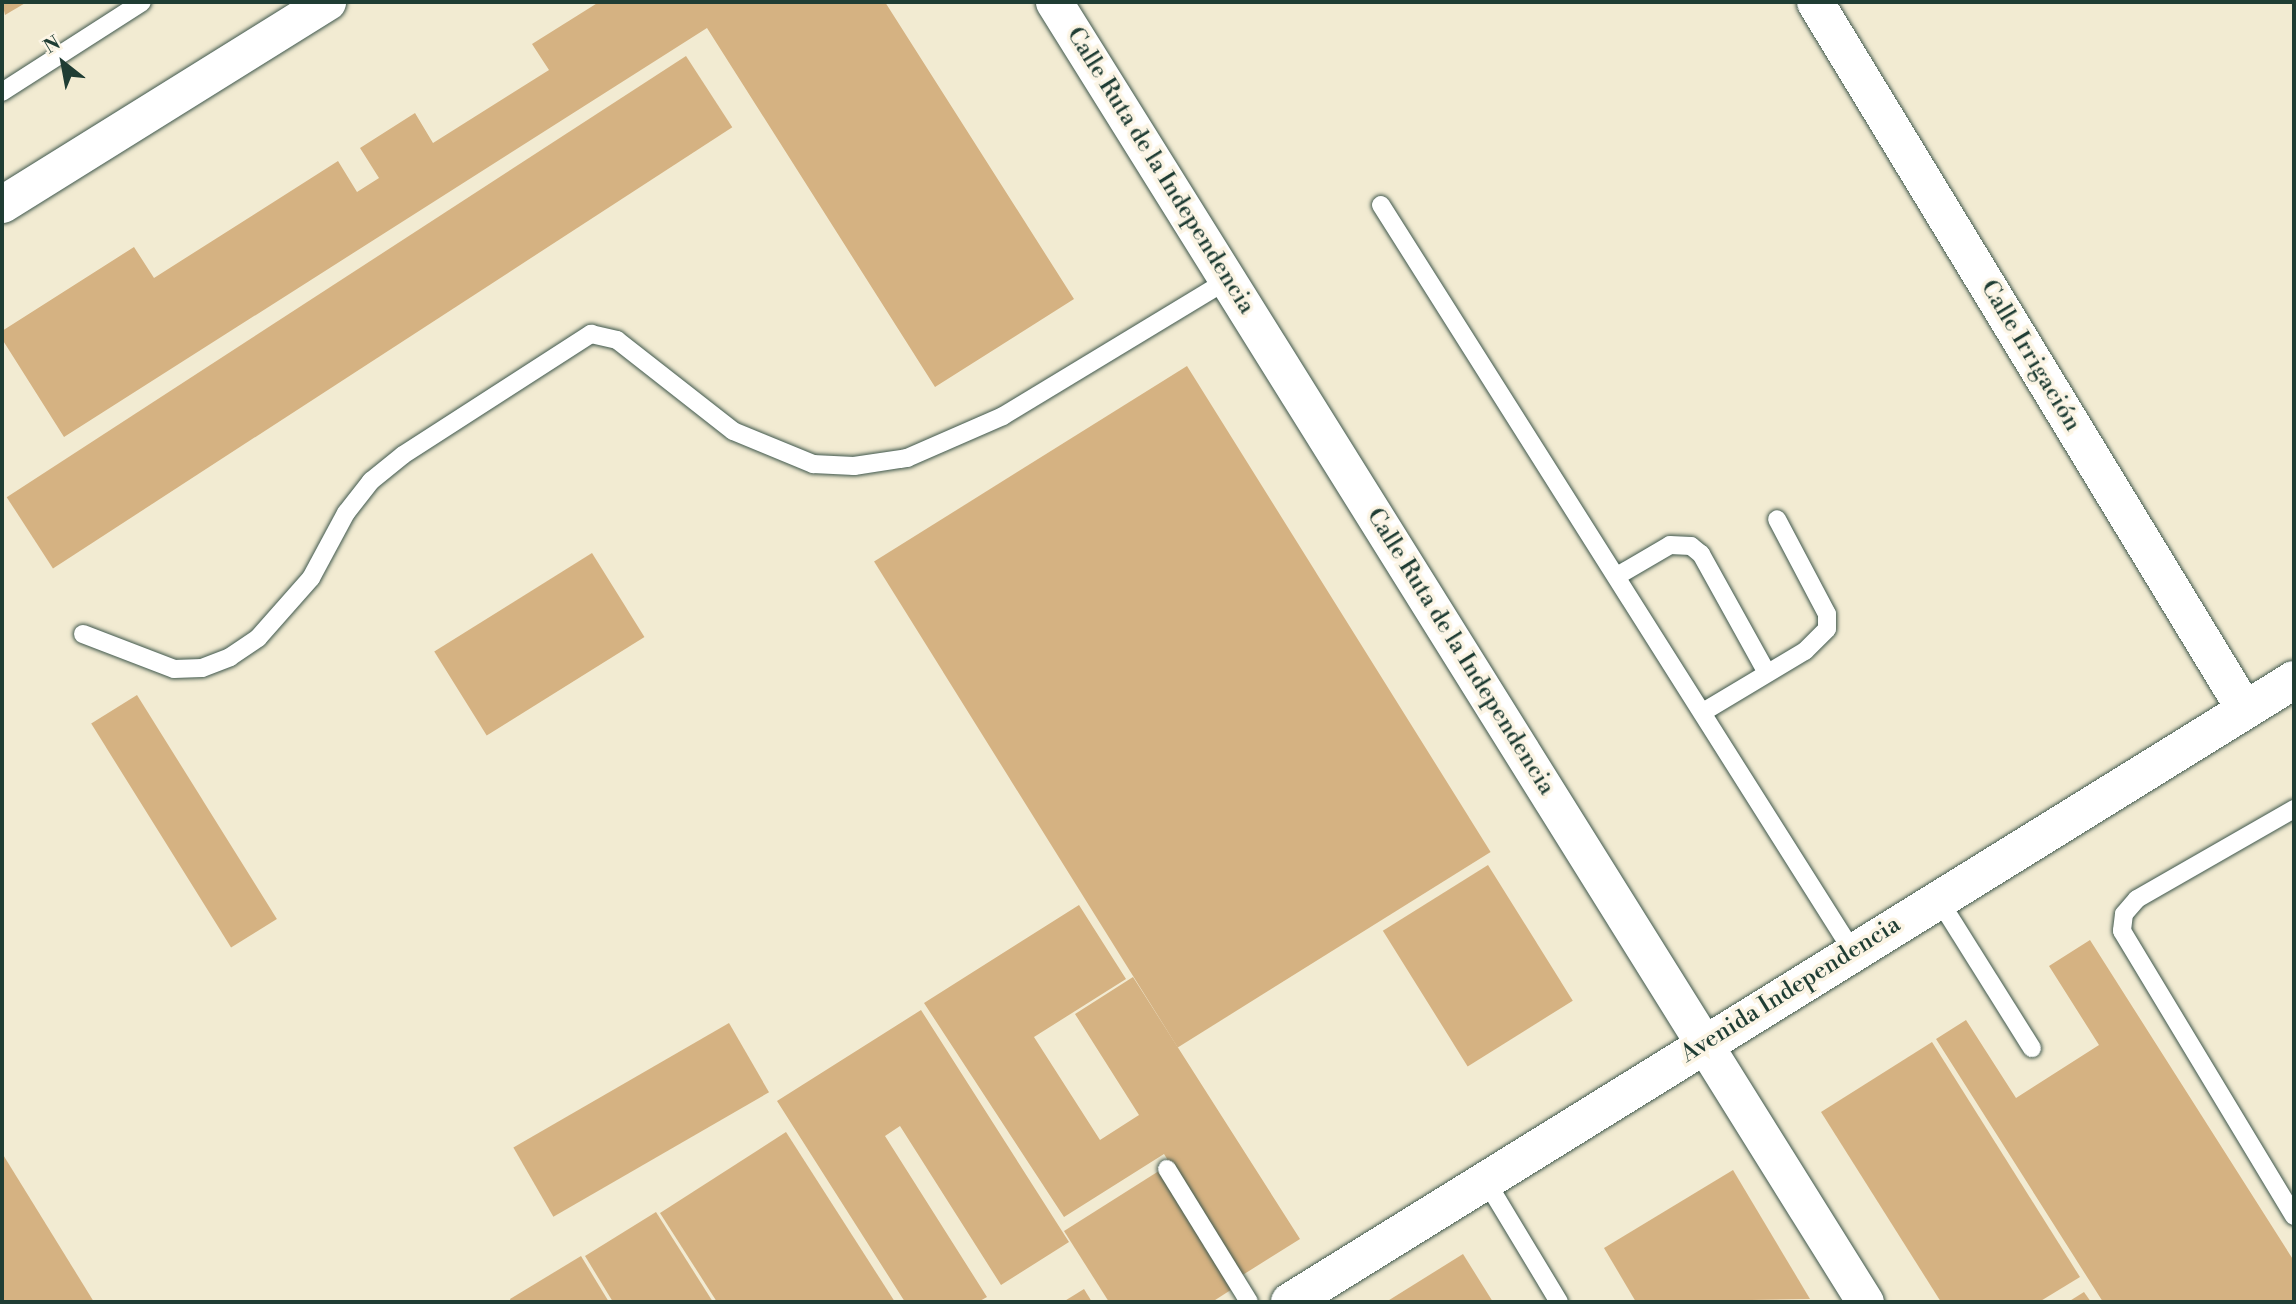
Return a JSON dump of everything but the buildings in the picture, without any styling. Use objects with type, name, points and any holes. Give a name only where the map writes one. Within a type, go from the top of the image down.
[{"type":"main road","name":"Avenida Independencia","points":[[1290,1302],[2294,680]]},
{"type":"street","points":[[2,204],[327,2]]},
{"type":"street","name":"Calle Ruta de la Independencia","points":[[1055,2],[1865,1302]]},
{"type":"street","name":"Calle Irrigación","points":[[1815,2],[2245,710]]},
{"type":"lane","points":[[2,92],[142,2]]},
{"type":"lane","points":[[1381,205],[1853,952]]},
{"type":"lane","points":[[83,634],[174,669],[202,668],[230,657],[258,638],[311,578],[346,513],[371,481],[403,455],[591,334],[617,340],[733,432],[813,464],[855,466],[907,458],[1003,416],[1228,280]]},
{"type":"lane","points":[[1703,712],[1805,651],[1827,629],[1827,614],[1777,519]]},
{"type":"lane","points":[[1617,576],[1670,545],[1691,546],[1701,554],[1768,673]]},
{"type":"lane","points":[[2294,809],[2137,899],[2124,914],[2122,931],[2294,1216]]},
{"type":"lane","points":[[1939,900],[2032,1048]]},
{"type":"lane","points":[[1167,1169],[1249,1302]]},
{"type":"lane","points":[[1486,1181],[1559,1302]]}]
